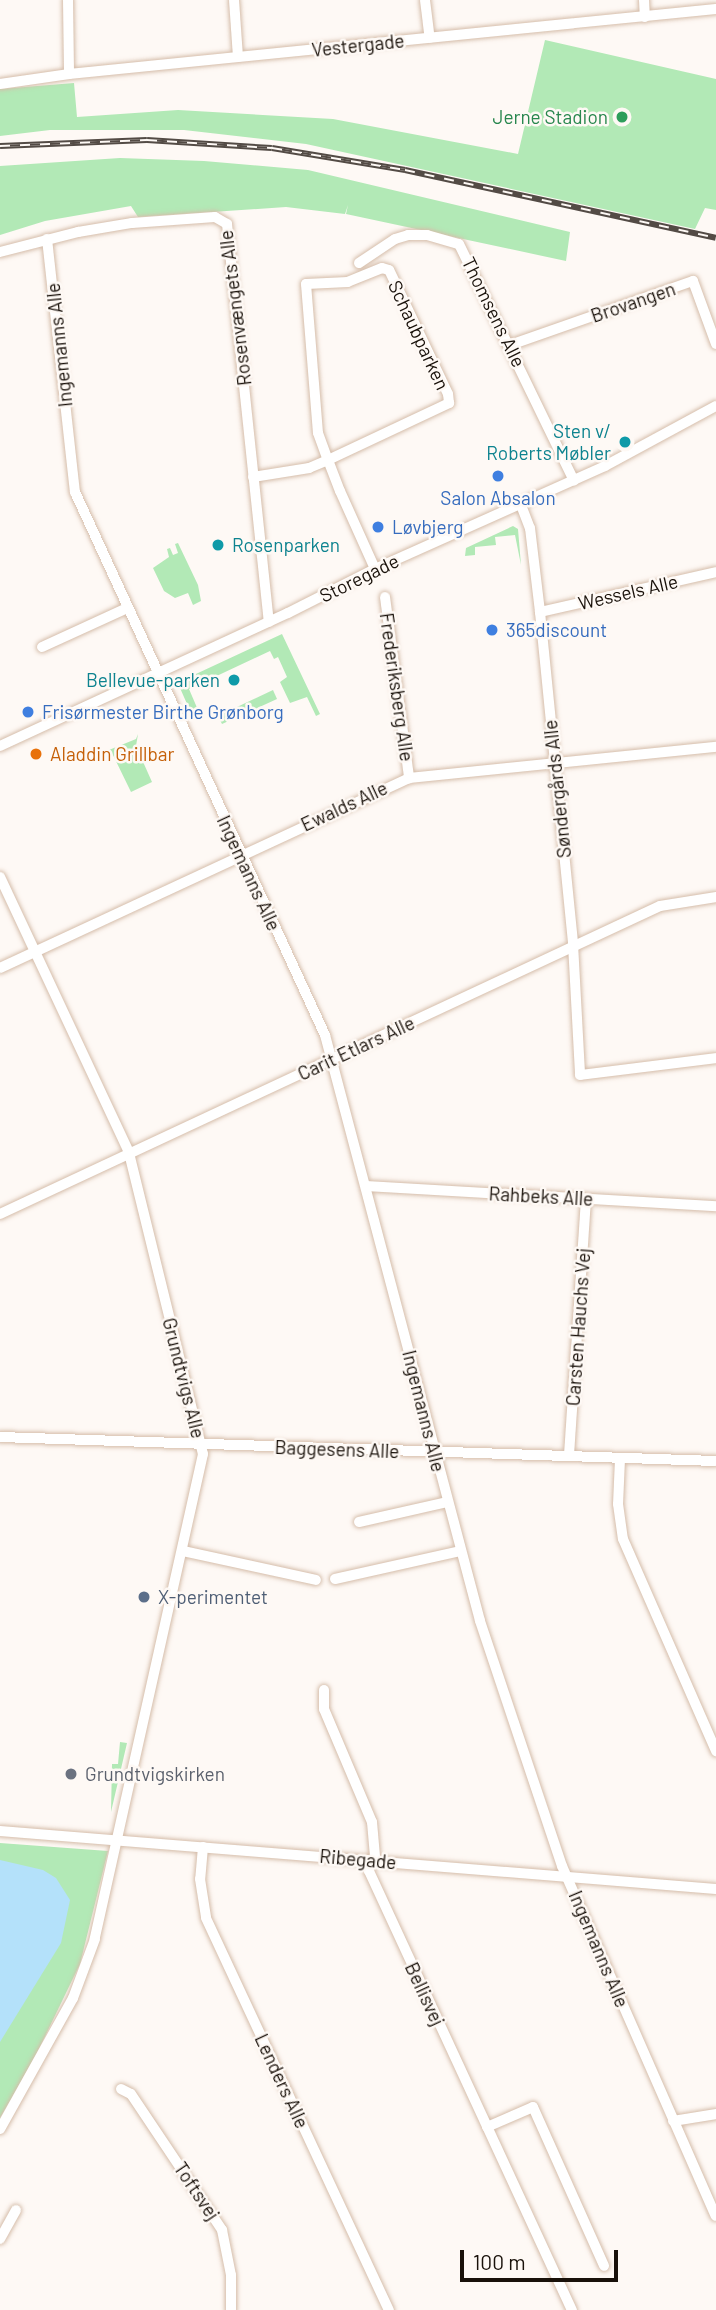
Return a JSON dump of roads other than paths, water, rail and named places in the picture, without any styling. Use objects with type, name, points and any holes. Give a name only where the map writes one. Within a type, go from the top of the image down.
[{"type":"street","points":[[68,0],[69,74]]},
{"type":"street","points":[[234,0],[239,57]]},
{"type":"street","points":[[425,0],[430,38]]},
{"type":"street","points":[[644,0],[645,17]]},
{"type":"street","name":"Vestergade","points":[[0,85],[69,74],[716,9]]},
{"type":"street","name":"Rosenvængets Alle","points":[[0,252],[47,239],[132,223],[215,217],[225,221],[229,228],[269,622]]},
{"type":"street","name":"Thomsens Alle","points":[[359,263],[408,235],[427,235],[458,244],[510,345],[574,481]]},
{"type":"street","name":"Ingemanns Alle","points":[[47,239],[75,492],[325,1035],[480,1621],[567,1877],[716,2216]]},
{"type":"street","name":"Schaubparken","points":[[253,477],[309,468],[328,460],[449,403],[448,394],[389,270],[382,268],[348,282],[306,284],[318,433],[328,460],[375,569]]},
{"type":"street","name":"Brovangen","points":[[510,345],[693,281],[716,344]]},
{"type":"street","name":"Storegade","points":[[0,746],[269,622],[375,569],[574,481],[716,406]]},
{"type":"street","name":"Søndergårds Alle","points":[[521,505],[530,528],[540,612],[573,944],[580,1075],[716,1058]]},
{"type":"street","name":"Wessels Alle","points":[[540,612],[716,572]]},
{"type":"street","name":"Frederiksberg Alle","points":[[385,597],[409,778]]},
{"type":"street","points":[[42,647],[127,608]]},
{"type":"street","name":"Ewalds Alle","points":[[0,968],[240,854],[409,778],[716,747]]},
{"type":"street","name":"Grundtvigs Alle","points":[[0,877],[129,1153],[203,1454],[95,1939],[73,1998],[0,2129]]},
{"type":"street","name":"Carit Etlars Alle","points":[[0,1214],[660,905],[716,898]]},
{"type":"street","name":"Rahbeks Alle","points":[[366,1186],[716,1206]]},
{"type":"street","name":"Carsten Hauchs Vej","points":[[569,1455],[586,1199]]},
{"type":"street","name":"Baggesens Alle","points":[[0,1437],[716,1461]]},
{"type":"street","points":[[620,1459],[618,1504],[623,1539],[716,1751]]},
{"type":"street","points":[[359,1522],[447,1502]]},
{"type":"street","points":[[183,1551],[316,1580]]},
{"type":"street","points":[[335,1579],[460,1551]]},
{"type":"street","name":"Bellisvej","points":[[324,1690],[324,1709],[372,1822],[369,1871],[572,2310]]},
{"type":"street","name":"Ribegade","points":[[0,1831],[716,1889]]},
{"type":"street","name":"Lenders Alle","points":[[203,1847],[200,1879],[206,1918],[388,2310]]},
{"type":"street","name":"Toftsvej","points":[[121,2089],[131,2094],[222,2230],[231,2275],[231,2310]]},
{"type":"street","points":[[487,2127],[533,2107],[604,2266]]},
{"type":"street","points":[[673,2121],[716,2114]]},
{"type":"street","points":[[0,2239],[16,2210]]},
{"type":"water","points":[[0,1860],[43,1870],[56,1878],[70,1900],[61,1943],[0,2042]]},
{"type":"railway","points":[[0,146],[147,140],[272,148],[405,170],[716,238]]},
{"type":"place","name":"Jerne Stadion","points":[[622,117]]},
{"type":"place","name":"Sten v/ Roberts Møbler","points":[[625,442]]},
{"type":"place","name":"Salon Absalon","points":[[498,476]]},
{"type":"place","name":"Løvbjerg","points":[[378,527]]},
{"type":"place","name":"Rosenparken","points":[[218,545]]},
{"type":"place","name":"365discount","points":[[492,630]]},
{"type":"place","name":"Bellevue-parken","points":[[234,680]]},
{"type":"place","name":"Frisørmester Birthe Grønborg","points":[[28,712]]},
{"type":"place","name":"Aladdin Grillbar","points":[[36,754]]},
{"type":"place","name":"X-perimentet","points":[[144,1597]]},
{"type":"place","name":"Grundtvigskirken","points":[[71,1774]]}]
